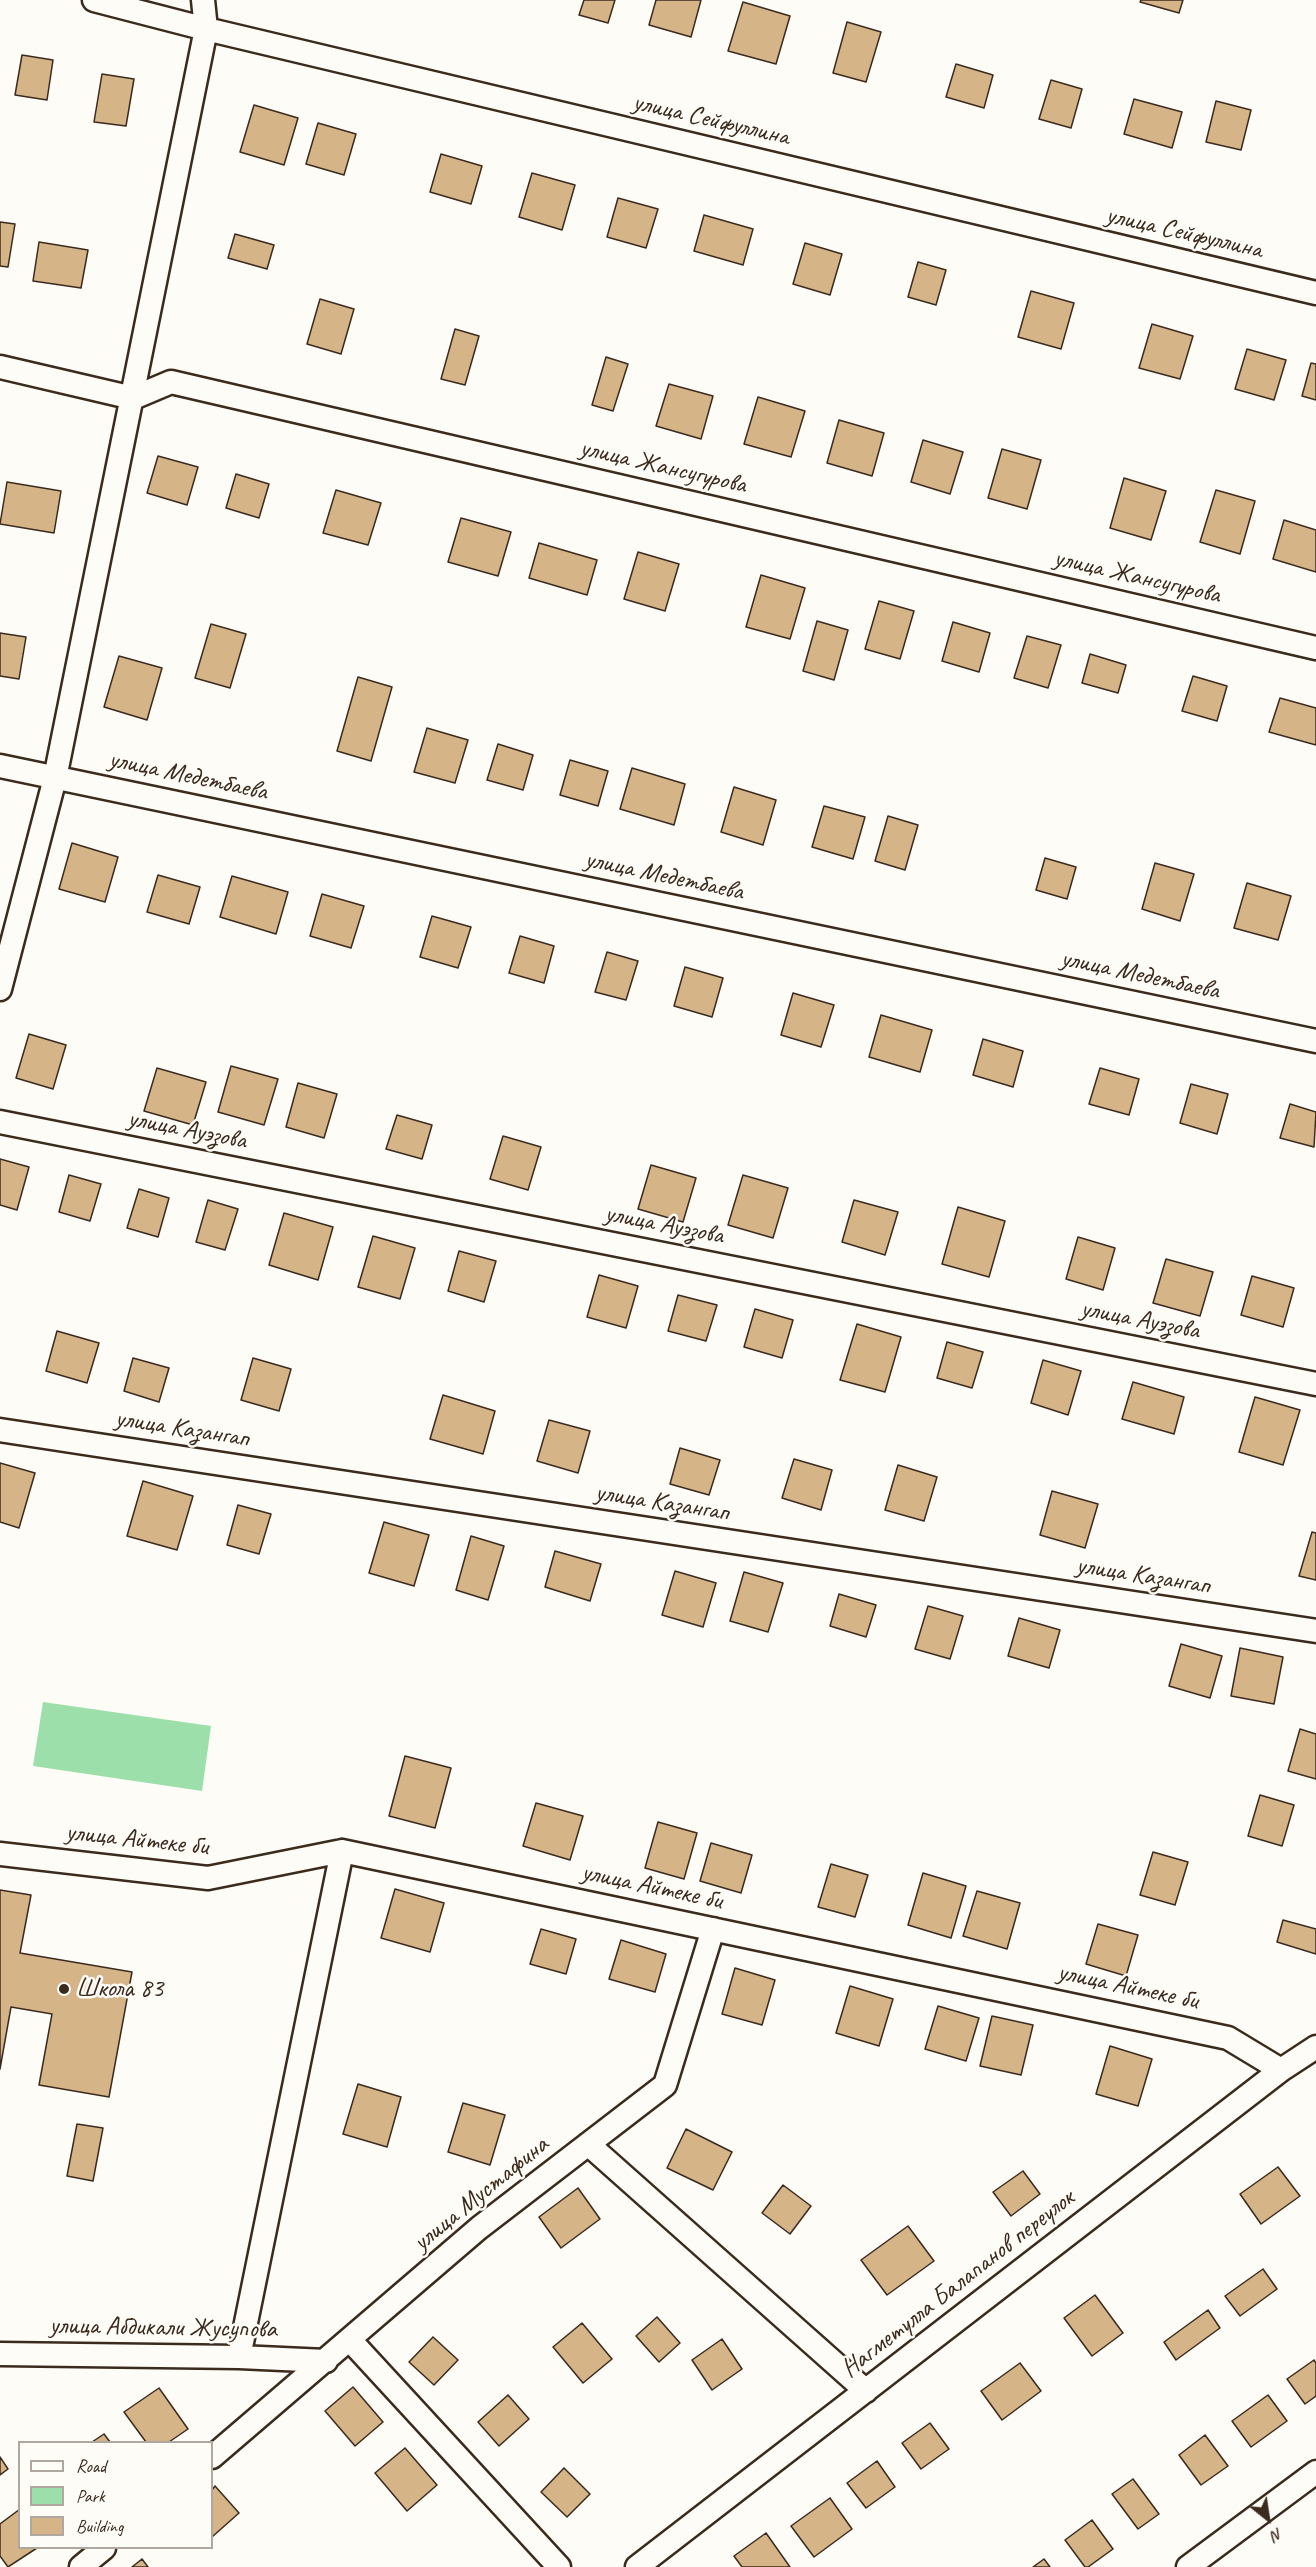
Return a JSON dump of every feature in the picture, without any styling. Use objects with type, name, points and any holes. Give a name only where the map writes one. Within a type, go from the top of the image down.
[{"type":"street","name":"улица Сейфуллина","points":[[94,0],[206,29],[1316,293]]},
{"type":"street","points":[[0,989],[55,778],[133,398],[206,29],[203,0]]},
{"type":"street","points":[[0,367],[133,398]]},
{"type":"street","name":"улица Жансугурова","points":[[133,398],[171,382],[1316,648]]},
{"type":"street","name":"улица Медетбаева","points":[[0,766],[1316,1041]]},
{"type":"street","name":"улица Ауэзова","points":[[0,1122],[1316,1384]]},
{"type":"street","name":"улица Казангап","points":[[0,1430],[1316,1631]]},
{"type":"street","points":[[239,2357],[342,1851]]},
{"type":"street","name":"улица Айтеке би","points":[[0,1854],[208,1878],[342,1851],[1228,2038],[1281,2070]]},
{"type":"street","name":"улица Мустафина","points":[[213,2456],[479,2228],[665,2085],[713,1929]]},
{"type":"street","name":"Нагметулла Балапанов переулок","points":[[637,2567],[1281,2070],[1316,2047]]},
{"type":"street","points":[[588,2144],[866,2391]]},
{"type":"street","points":[[350,2340],[559,2567]]},
{"type":"street","name":"улица Абдикали Жусупова","points":[[0,2354],[239,2357],[326,2361]]},
{"type":"street","points":[[1188,2567],[1316,2472]]},
{"type":"street","points":[[81,2567],[102,2549]]},
{"type":"green space","points":[[43,1702],[211,1726],[202,1791],[33,1766]]},
{"type":"building","points":[[584,0],[615,0],[608,23],[579,15]]},
{"type":"building","points":[[656,0],[701,0],[691,37],[649,25]]},
{"type":"building","points":[[1141,0],[1183,0],[1179,13],[1140,2]]},
{"type":"building","points":[[743,2],[790,16],[776,64],[728,51]]},
{"type":"building","points":[[847,22],[881,32],[866,82],[833,73]]},
{"type":"building","points":[[22,55],[53,60],[47,100],[15,95]]},
{"type":"building","points":[[956,64],[993,75],[984,108],[946,97]]},
{"type":"building","points":[[102,74],[134,79],[126,126],[94,122]]},
{"type":"building","points":[[1051,80],[1082,89],[1071,128],[1039,119]]},
{"type":"building","points":[[1134,99],[1182,112],[1172,148],[1124,134]]},
{"type":"building","points":[[1216,101],[1251,110],[1241,150],[1206,142]]},
{"type":"building","points":[[254,105],[298,118],[284,165],[240,152]]},
{"type":"building","points":[[318,123],[356,134],[344,175],[306,164]]},
{"type":"building","points":[[441,154],[482,166],[471,204],[430,192]]},
{"type":"building","points":[[532,173],[575,185],[562,230],[519,217]]},
{"type":"building","points":[[618,198],[658,209],[646,248],[607,237]]},
{"type":"building","points":[[704,215],[753,229],[743,265],[694,251]]},
{"type":"building","points":[[0,222],[15,224],[8,267],[0,266]]},
{"type":"building","points":[[235,234],[274,245],[267,269],[228,258]]},
{"type":"building","points":[[39,242],[88,250],[81,288],[33,281]]},
{"type":"building","points":[[805,243],[842,254],[830,295],[793,284]]},
{"type":"building","points":[[918,262],[946,270],[936,305],[908,297]]},
{"type":"building","points":[[1031,291],[1074,303],[1061,349],[1018,337]]},
{"type":"building","points":[[320,299],[354,309],[341,354],[307,344]]},
{"type":"building","points":[[1152,324],[1193,336],[1180,379],[1139,368]]},
{"type":"building","points":[[455,329],[479,336],[465,385],[441,379]]},
{"type":"building","points":[[1247,349],[1286,360],[1274,400],[1235,389]]},
{"type":"building","points":[[606,357],[628,364],[613,411],[592,405]]},
{"type":"building","points":[[1311,363],[1316,364],[1316,400],[1302,396]]},
{"type":"building","points":[[669,384],[713,396],[701,439],[656,426]]},
{"type":"building","points":[[758,397],[805,411],[791,457],[744,444]]},
{"type":"building","points":[[839,420],[884,433],[872,476],[827,463]]},
{"type":"building","points":[[923,440],[963,452],[950,494],[911,482]]},
{"type":"building","points":[[1002,449],[1041,460],[1027,509],[988,498]]},
{"type":"building","points":[[158,456],[198,467],[187,505],[147,493]]},
{"type":"building","points":[[236,474],[269,484],[259,518],[226,508]]},
{"type":"building","points":[[1124,478],[1166,491],[1151,540],[1110,528]]},
{"type":"building","points":[[7,482],[61,491],[54,533],[0,524]]},
{"type":"building","points":[[336,490],[381,503],[368,545],[323,533]]},
{"type":"building","points":[[1216,490],[1255,501],[1240,554],[1200,542]]},
{"type":"building","points":[[461,518],[511,532],[498,576],[448,562]]},
{"type":"building","points":[[1284,520],[1316,530],[1316,572],[1273,559]]},
{"type":"building","points":[[539,543],[597,560],[587,595],[529,578]]},
{"type":"building","points":[[638,552],[679,564],[665,611],[624,599]]},
{"type":"building","points":[[761,575],[805,588],[790,639],[746,627]]},
{"type":"building","points":[[879,601],[914,611],[900,659],[865,649]]},
{"type":"building","points":[[817,621],[848,630],[834,680],[803,671]]},
{"type":"building","points":[[953,622],[990,633],[979,672],[942,661]]},
{"type":"building","points":[[211,624],[246,634],[230,688],[195,678]]},
{"type":"building","points":[[0,633],[26,637],[19,679],[0,676]]},
{"type":"building","points":[[1027,636],[1061,645],[1048,688],[1014,678]]},
{"type":"building","points":[[1090,654],[1126,665],[1118,693],[1082,683]]},
{"type":"building","points":[[119,656],[162,668],[147,720],[104,707]]},
{"type":"building","points":[[1193,676],[1227,686],[1217,721],[1182,711]]},
{"type":"building","points":[[358,677],[392,687],[371,761],[337,751]]},
{"type":"building","points":[[1280,698],[1316,708],[1316,745],[1269,732]]},
{"type":"building","points":[[427,728],[468,740],[455,783],[414,772]]},
{"type":"building","points":[[498,744],[533,755],[523,790],[487,780]]},
{"type":"building","points":[[570,760],[608,771],[598,806],[560,795]]},
{"type":"building","points":[[632,768],[685,784],[674,825],[620,809]]},
{"type":"building","points":[[734,787],[776,800],[763,845],[721,832]]},
{"type":"building","points":[[824,806],[865,817],[853,859],[812,847]]},
{"type":"building","points":[[888,816],[918,825],[905,870],[875,861]]},
{"type":"building","points":[[72,843],[118,857],[105,902],[59,889]]},
{"type":"building","points":[[1045,858],[1076,867],[1067,899],[1036,890]]},
{"type":"building","points":[[1155,863],[1194,874],[1180,921],[1142,909]]},
{"type":"building","points":[[158,875],[200,887],[189,924],[147,912]]},
{"type":"building","points":[[232,876],[288,892],[276,934],[220,917]]},
{"type":"building","points":[[1247,883],[1291,896],[1278,940],[1234,928]]},
{"type":"building","points":[[322,894],[364,906],[351,948],[310,936]]},
{"type":"building","points":[[432,916],[471,927],[458,968],[420,957]]},
{"type":"building","points":[[520,936],[554,946],[544,983],[509,973]]},
{"type":"building","points":[[607,952],[638,961],[626,1000],[595,992]]},
{"type":"building","points":[[685,967],[723,978],[712,1017],[674,1006]]},
{"type":"building","points":[[793,993],[834,1005],[821,1047],[781,1035]]},
{"type":"building","points":[[881,1015],[932,1030],[920,1072],[869,1057]]},
{"type":"building","points":[[29,1034],[66,1045],[53,1089],[16,1078]]},
{"type":"building","points":[[983,1039],[1023,1051],[1013,1087],[973,1075]]},
{"type":"building","points":[[231,1066],[278,1079],[264,1125],[218,1112]]},
{"type":"building","points":[[157,1068],[206,1082],[193,1125],[144,1111]]},
{"type":"building","points":[[1100,1068],[1139,1079],[1129,1115],[1089,1104]]},
{"type":"building","points":[[298,1083],[337,1094],[324,1138],[286,1127]]},
{"type":"building","points":[[1191,1084],[1228,1094],[1217,1134],[1180,1123]]},
{"type":"building","points":[[1290,1104],[1316,1112],[1314,1147],[1280,1138]]},
{"type":"building","points":[[397,1115],[432,1125],[422,1159],[386,1149]]},
{"type":"building","points":[[503,1136],[541,1147],[528,1190],[490,1179]]},
{"type":"building","points":[[0,1159],[29,1167],[17,1210],[0,1205]]},
{"type":"building","points":[[651,1165],[696,1178],[683,1222],[638,1209]]},
{"type":"building","points":[[69,1175],[101,1184],[90,1221],[59,1212]]},
{"type":"building","points":[[743,1175],[788,1188],[773,1238],[728,1225]]},
{"type":"building","points":[[139,1189],[169,1198],[158,1237],[127,1228]]},
{"type":"building","points":[[208,1200],[238,1209],[225,1250],[196,1242]]},
{"type":"building","points":[[854,1200],[898,1212],[885,1255],[842,1242]]},
{"type":"building","points":[[958,1207],[1005,1221],[989,1277],[942,1264]]},
{"type":"building","points":[[284,1213],[333,1227],[318,1280],[269,1265]]},
{"type":"building","points":[[373,1236],[415,1248],[400,1299],[358,1287]]},
{"type":"building","points":[[1078,1237],[1115,1248],[1103,1290],[1066,1279]]},
{"type":"building","points":[[459,1251],[496,1261],[484,1302],[448,1291]]},
{"type":"building","points":[[1166,1259],[1213,1272],[1200,1316],[1153,1303]]},
{"type":"building","points":[[599,1275],[638,1286],[626,1328],[587,1317]]},
{"type":"building","points":[[1252,1276],[1294,1288],[1283,1327],[1241,1315]]},
{"type":"building","points":[[678,1295],[717,1305],[706,1341],[668,1331]]},
{"type":"building","points":[[755,1309],[793,1320],[782,1358],[744,1347]]},
{"type":"building","points":[[857,1324],[901,1337],[885,1392],[840,1380]]},
{"type":"building","points":[[57,1331],[99,1343],[87,1383],[46,1371]]},
{"type":"building","points":[[947,1342],[983,1352],[972,1388],[937,1378]]},
{"type":"building","points":[[133,1358],[169,1368],[159,1402],[124,1391]]},
{"type":"building","points":[[253,1358],[291,1369],[279,1411],[241,1400]]},
{"type":"building","points":[[1043,1360],[1081,1371],[1068,1415],[1031,1403]]},
{"type":"building","points":[[1133,1382],[1184,1397],[1174,1434],[1122,1419]]},
{"type":"building","points":[[443,1395],[495,1411],[483,1454],[430,1439]]},
{"type":"building","points":[[1255,1397],[1300,1410],[1283,1465],[1239,1452]]},
{"type":"building","points":[[549,1420],[590,1431],[578,1473],[537,1461]]},
{"type":"building","points":[[680,1448],[720,1460],[709,1495],[670,1484]]},
{"type":"building","points":[[794,1459],[832,1470],[821,1510],[782,1498]]},
{"type":"building","points":[[0,1463],[35,1473],[19,1528],[0,1522]]},
{"type":"building","points":[[898,1465],[937,1477],[924,1521],[885,1510]]},
{"type":"building","points":[[143,1481],[193,1496],[177,1550],[127,1536]]},
{"type":"building","points":[[1052,1491],[1098,1504],[1085,1548],[1040,1535]]},
{"type":"building","points":[[238,1505],[271,1514],[259,1554],[227,1545]]},
{"type":"building","points":[[384,1522],[429,1535],[414,1586],[369,1573]]},
{"type":"building","points":[[1312,1532],[1316,1533],[1316,1580],[1299,1576]]},
{"type":"building","points":[[471,1536],[504,1546],[488,1600],[456,1590]]},
{"type":"building","points":[[555,1551],[601,1564],[590,1601],[545,1587]]},
{"type":"building","points":[[675,1571],[716,1583],[703,1627],[662,1615]]},
{"type":"building","points":[[744,1572],[783,1583],[768,1632],[730,1621]]},
{"type":"building","points":[[839,1594],[876,1605],[866,1637],[830,1626]]},
{"type":"building","points":[[928,1606],[963,1616],[950,1659],[915,1649]]},
{"type":"building","points":[[1019,1618],[1060,1630],[1049,1668],[1008,1656]]},
{"type":"building","points":[[1181,1644],[1222,1656],[1210,1698],[1169,1686]]},
{"type":"building","points":[[1240,1648],[1283,1657],[1274,1704],[1231,1696]]},
{"type":"building","points":[[1300,1729],[1316,1734],[1316,1779],[1288,1771]]},
{"type":"building","points":[[405,1756],[451,1768],[435,1828],[389,1816]]},
{"type":"building","points":[[1260,1795],[1294,1805],[1282,1846],[1248,1836]]},
{"type":"building","points":[[536,1803],[583,1816],[570,1860],[523,1846]]},
{"type":"building","points":[[658,1822],[697,1833],[684,1879],[645,1868]]},
{"type":"building","points":[[711,1843],[752,1855],[741,1893],[700,1881]]},
{"type":"building","points":[[1153,1852],[1188,1862],[1175,1905],[1140,1895]]},
{"type":"building","points":[[831,1864],[868,1875],[855,1917],[818,1907]]},
{"type":"building","points":[[923,1873],[966,1886],[951,1938],[908,1925]]},
{"type":"building","points":[[395,1889],[444,1903],[430,1952],[381,1938]]},
{"type":"building","name":"Школа 83","points":[[0,1890],[31,1895],[20,1953],[132,1972],[109,2097],[39,2085],[52,2014],[11,2007],[0,2069]]},
{"type":"building","points":[[977,1891],[1020,1903],[1007,1949],[963,1936]]},
{"type":"building","points":[[1283,1920],[1316,1929],[1316,1954],[1277,1942]]},
{"type":"building","points":[[1098,1924],[1138,1935],[1126,1976],[1086,1964]]},
{"type":"building","points":[[541,1929],[576,1939],[566,1974],[530,1964]]},
{"type":"building","points":[[621,1940],[666,1954],[655,1992],[609,1979]]},
{"type":"building","points":[[735,1968],[775,1980],[762,2025],[722,2014]]},
{"type":"building","points":[[850,1986],[893,1999],[879,2046],[836,2033]]},
{"type":"building","points":[[938,2006],[979,2018],[966,2061],[925,2049]]},
{"type":"building","points":[[992,2016],[1033,2025],[1021,2075],[980,2066]]},
{"type":"building","points":[[1110,2046],[1152,2059],[1138,2106],[1096,2094]]},
{"type":"building","points":[[358,2084],[401,2097],[387,2147],[343,2134]]},
{"type":"building","points":[[463,2103],[505,2115],[490,2165],[448,2152]]},
{"type":"building","points":[[77,2124],[103,2128],[93,2181],[67,2176]]},
{"type":"building","points":[[686,2129],[732,2152],[713,2190],[667,2168]]},
{"type":"building","points":[[1278,2167],[1300,2196],[1261,2224],[1240,2194]]},
{"type":"building","points":[[1023,2171],[1040,2194],[1011,2216],[993,2192]]},
{"type":"building","points":[[783,2185],[811,2206],[790,2234],[762,2213]]},
{"type":"building","points":[[578,2188],[600,2219],[561,2248],[539,2217]]},
{"type":"building","points":[[908,2226],[934,2261],[887,2295],[861,2260]]},
{"type":"building","points":[[1263,2269],[1277,2289],[1240,2316],[1225,2296]]},
{"type":"building","points":[[1095,2295],[1123,2333],[1092,2356],[1064,2318]]},
{"type":"building","points":[[1208,2310],[1220,2328],[1176,2360],[1164,2342]]},
{"type":"building","points":[[657,2317],[680,2343],[659,2362],[636,2336]]},
{"type":"building","points":[[582,2323],[612,2359],[583,2383],[553,2347]]},
{"type":"building","points":[[433,2337],[458,2360],[434,2385],[409,2362]]},
{"type":"building","points":[[722,2339],[742,2369],[712,2390],[692,2360]]},
{"type":"building","points":[[1314,2360],[1316,2363],[1316,2396],[1305,2404],[1287,2379]]},
{"type":"building","points":[[1020,2363],[1041,2391],[1002,2420],[981,2391]]},
{"type":"building","points":[[353,2387],[383,2422],[355,2446],[325,2411]]},
{"type":"building","points":[[159,2388],[188,2429],[170,2441],[145,2441],[124,2412]]},
{"type":"building","points":[[508,2395],[529,2419],[499,2446],[478,2422]]},
{"type":"building","points":[[1268,2395],[1287,2421],[1251,2447],[1232,2421]]},
{"type":"building","points":[[930,2423],[949,2449],[921,2469],[902,2443]]},
{"type":"building","points":[[104,2434],[109,2441],[94,2441]]},
{"type":"building","points":[[1205,2435],[1228,2466],[1201,2485],[1179,2455]]},
{"type":"building","points":[[405,2448],[437,2485],[407,2511],[375,2473]]},
{"type":"building","points":[[0,2457],[8,2469],[0,2475]]},
{"type":"building","points":[[877,2461],[895,2487],[866,2508],[847,2483]]},
{"type":"building","points":[[564,2468],[590,2494],[567,2517],[541,2492]]},
{"type":"building","points":[[1133,2479],[1159,2514],[1138,2529],[1112,2494]]},
{"type":"building","points":[[215,2486],[239,2513],[213,2536],[213,2489]]},
{"type":"building","points":[[830,2498],[852,2529],[814,2557],[791,2526]]},
{"type":"building","points":[[18,2510],[18,2549],[35,2549],[8,2567],[0,2556],[0,2524]]},
{"type":"building","points":[[1092,2520],[1113,2549],[1085,2567],[1065,2540]]},
{"type":"building","points":[[766,2533],[790,2567],[742,2567],[734,2556]]},
{"type":"building","points":[[142,2559],[148,2567],[132,2567]]},
{"type":"building","points":[[1044,2559],[1050,2567],[1033,2567]]},
{"type":"place","name":"Школа 83","points":[[64,1989]]}]
